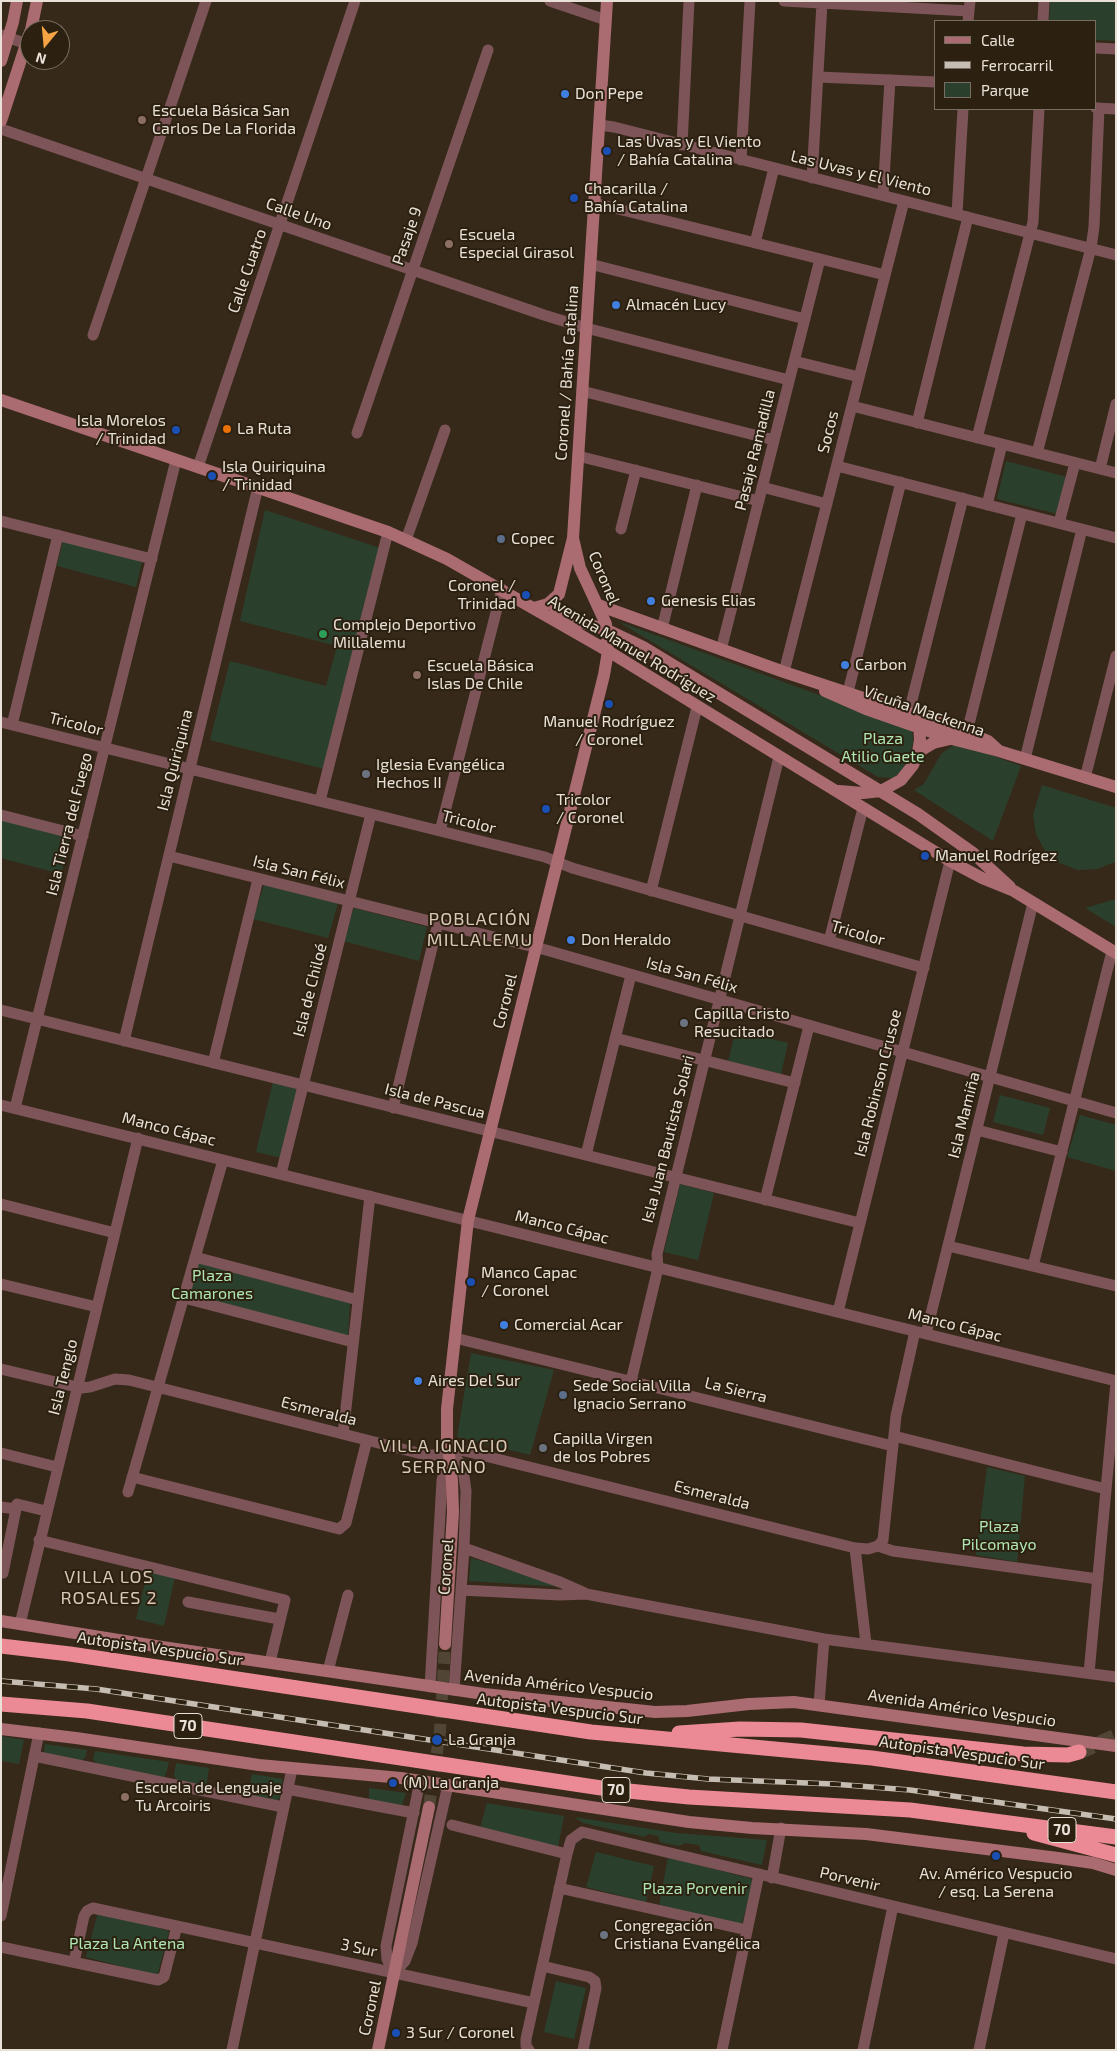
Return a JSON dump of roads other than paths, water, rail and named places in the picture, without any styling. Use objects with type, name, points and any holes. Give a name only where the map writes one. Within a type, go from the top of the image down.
[{"type":"highway","name":"Autopista Vespucio Sur","points":[[1,1646],[70,1654],[472,1716],[636,1737],[786,1748],[862,1756],[1116,1792]]},
{"type":"highway","name":"70","points":[[5,1705],[87,1711],[608,1789],[728,1800],[872,1806],[1116,1838]]},
{"type":"highway","points":[[636,1737],[740,1729],[800,1730],[1023,1754],[1061,1755],[1079,1752]]},
{"type":"highway","points":[[1009,1823],[1053,1840],[1116,1855]]},
{"type":"main road","points":[[1,61],[5,36],[17,1]]},
{"type":"main road","points":[[33,20],[37,1]]},
{"type":"main road","name":"Coronel / Bahía Catalina","points":[[573,538],[607,1]]},
{"type":"main road","points":[[1,121],[20,63]]},
{"type":"main road","points":[[1,400],[388,532],[447,559],[534,608],[553,601],[559,594],[573,538]]},
{"type":"main road","name":"Coronel","points":[[445,1644],[453,1512],[447,1409],[468,1220],[604,675],[608,651],[607,630],[598,605],[580,568],[573,538]]},
{"type":"main road","name":"Vicuña Mackenna","points":[[598,605],[784,672],[967,732],[988,741],[999,751]]},
{"type":"main road","name":"Avenida Manuel Rodríguez","points":[[534,608],[607,630],[643,647],[881,791],[946,833],[973,853],[1014,891]]},
{"type":"main road","name":"Avenida Manuel Rodríguez","points":[[534,608],[608,651],[950,861],[982,878],[1014,891],[1100,944],[1115,950]]},
{"type":"main road","name":"Vicuña Mackenna","points":[[784,672],[850,703],[920,728],[1116,787]]},
{"type":"main road","points":[[832,789],[852,793],[881,791],[901,780],[913,764],[918,752],[920,728],[912,714]]},
{"type":"main road","points":[[918,752],[933,743],[952,739]]},
{"type":"main road","name":"Avenida Américo Vespucio","points":[[1,1621],[454,1690],[655,1712],[687,1711],[782,1702],[819,1705],[1116,1746]]},
{"type":"main road","points":[[1,1729],[292,1769],[420,1781],[689,1822],[752,1828],[781,1828],[866,1834],[1093,1863],[1116,1870]]},
{"type":"main road","name":"Coronel","points":[[378,2050],[429,1807]]},
{"type":"street","points":[[93,336],[206,1]]},
{"type":"street","name":"Calle Cuatro","points":[[198,467],[355,1]]},
{"type":"street","points":[[550,1],[606,20]]},
{"type":"street","points":[[682,144],[689,1]]},
{"type":"street","points":[[741,160],[750,1]]},
{"type":"street","points":[[784,1],[894,4],[969,11]]},
{"type":"street","points":[[1043,20],[1044,1]]},
{"type":"street","points":[[812,178],[822,3]]},
{"type":"street","points":[[5,36],[20,35]]},
{"type":"street","points":[[1097,48],[1116,49]]},
{"type":"street","name":"Pasaje 9","points":[[357,433],[488,50]]},
{"type":"street","points":[[818,77],[934,82]]},
{"type":"street","points":[[883,195],[890,80]]},
{"type":"street","points":[[1097,108],[1116,109]]},
{"type":"street","points":[[917,423],[963,216],[963,110]]},
{"type":"street","points":[[977,438],[1030,233],[1034,211],[1039,110]]},
{"type":"street","points":[[1038,453],[1094,227],[1097,110]]},
{"type":"street","name":"Las Uvas y El Viento","points":[[599,125],[614,127],[1116,254]]},
{"type":"street","name":"Calle Uno","points":[[1,129],[586,328],[789,380]]},
{"type":"street","points":[[755,243],[774,168]]},
{"type":"street","name":"Socos","points":[[784,672],[904,201]]},
{"type":"street","points":[[594,203],[885,276]]},
{"type":"street","name":"Pasaje Ramadilla","points":[[721,650],[820,259]]},
{"type":"street","points":[[590,264],[804,319]]},
{"type":"street","points":[[794,360],[859,377]]},
{"type":"street","points":[[582,391],[774,440]]},
{"type":"street","points":[[1100,469],[1116,404]]},
{"type":"street","points":[[852,406],[1116,473]]},
{"type":"street","points":[[406,540],[445,430]]},
{"type":"street","points":[[987,505],[1002,444]]},
{"type":"street","points":[[578,456],[759,501]]},
{"type":"street","name":"Isla Tierra del Fuego","points":[[15,1108],[176,460]]},
{"type":"street","points":[[1059,523],[1074,463]]},
{"type":"street","points":[[837,466],[1116,538]]},
{"type":"street","points":[[621,529],[636,470]]},
{"type":"street","points":[[848,692],[901,482]]},
{"type":"street","points":[[662,629],[696,485]]},
{"type":"street","name":"Isla Quiriquina","points":[[124,1041],[258,487]]},
{"type":"street","points":[[762,487],[827,504]]},
{"type":"street","points":[[912,714],[963,498]]},
{"type":"street","points":[[967,732],[1022,514]]},
{"type":"street","points":[[1,521],[152,559]]},
{"type":"street","points":[[1025,760],[1082,529]]},
{"type":"street","points":[[320,801],[388,532]]},
{"type":"street","points":[[7,723],[58,535]]},
{"type":"street","points":[[440,831],[502,589]]},
{"type":"street","points":[[1085,778],[1116,656]]},
{"type":"street","points":[[651,891],[697,707]]},
{"type":"street","name":"Tricolor","points":[[7,723],[545,857],[572,868],[924,968]]},
{"type":"street","name":"Isla Juan Bautista Solari","points":[[631,1381],[658,1268],[657,1254],[779,757]]},
{"type":"street","points":[[829,941],[862,808]]},
{"type":"street","name":"Isla de Chiloé","points":[[281,1174],[371,814]]},
{"type":"street","points":[[1,815],[83,836]]},
{"type":"street","name":"Isla San Félix","points":[[169,856],[535,948],[1116,1113]]},
{"type":"street","name":"Isla Robinson Crusoe","points":[[838,1312],[950,861]]},
{"type":"street","points":[[213,1063],[258,879]]},
{"type":"street","name":"Isla Mamiña","points":[[878,1546],[883,1540],[893,1441],[899,1403],[948,1246],[1033,903]]},
{"type":"street","points":[[393,1108],[438,923]]},
{"type":"street","points":[[1033,1266],[1115,950]]},
{"type":"street","points":[[586,1155],[631,975]]},
{"type":"street","name":"Isla de Pascua","points":[[1,1010],[860,1224]]},
{"type":"street","points":[[766,1200],[809,1026]]},
{"type":"street","points":[[615,1038],[795,1083]]},
{"type":"street","name":"Manco Cápac","points":[[1,1105],[1116,1381]]},
{"type":"street","points":[[977,1130],[1062,1152]]},
{"type":"street","name":"Isla Tenglo","points":[[20,1624],[138,1138]]},
{"type":"street","points":[[128,1492],[224,1160]]},
{"type":"street","points":[[343,1434],[370,1196]]},
{"type":"street","points":[[1,1204],[115,1233]]},
{"type":"street","points":[[948,1246],[1116,1286]]},
{"type":"street","points":[[195,1257],[358,1300]]},
{"type":"street","points":[[1,1284],[96,1307]]},
{"type":"street","points":[[184,1298],[353,1342]]},
{"type":"street","name":"La Sierra","points":[[455,1338],[631,1381],[1106,1489]]},
{"type":"street","name":"Esmeralda","points":[[1,1369],[77,1388],[90,1388],[115,1379],[429,1455],[465,1451],[855,1548]]},
{"type":"street","points":[[1089,1674],[1116,1381]]},
{"type":"street","points":[[132,1477],[337,1529],[342,1528],[346,1523],[367,1440]]},
{"type":"street","name":"Coronel","points":[[430,1687],[442,1481],[449,1452],[460,1462],[465,1475],[466,1500],[454,1690]]},
{"type":"street","points":[[1,1453],[57,1467]]},
{"type":"street","points":[[1,1573],[3,1573],[5,1542],[17,1504],[46,1511]]},
{"type":"street","points":[[1,1507],[16,1509]]},
{"type":"street","points":[[39,1540],[285,1600],[270,1662]]},
{"type":"street","points":[[866,1644],[855,1548],[868,1549],[878,1546],[893,1552],[1098,1579]]},
{"type":"street","points":[[464,1548],[560,1582],[586,1594]]},
{"type":"street","points":[[461,1590],[560,1595],[586,1594],[824,1639],[1116,1677]]},
{"type":"street","points":[[328,1671],[348,1595]]},
{"type":"street","points":[[188,1602],[279,1619]]},
{"type":"street","points":[[819,1705],[824,1639]]},
{"type":"street","points":[[1,1916],[39,1733]]},
{"type":"street","points":[[34,1756],[284,1807]]},
{"type":"street","points":[[232,2050],[292,1769]]},
{"type":"street","name":"Coronel","points":[[420,1781],[386,1946],[386,1959],[394,1972],[405,1960],[412,1943],[448,1785]]},
{"type":"street","points":[[288,1789],[414,1812]]},
{"type":"street","points":[[452,1825],[567,1854],[526,2039],[526,2046],[529,2050]]},
{"type":"street","points":[[772,1878],[781,1828]]},
{"type":"street","name":"Porvenir","points":[[567,1854],[570,1842],[576,1834],[585,1832],[1116,1959]]},
{"type":"street","points":[[722,2050],[759,1874]]},
{"type":"street","points":[[559,1888],[747,1930]]},
{"type":"street","points":[[863,2050],[893,1906]]},
{"type":"street","name":"3 Sur","points":[[74,1962],[84,1916],[89,1909],[97,1908],[534,2003]]},
{"type":"street","points":[[1,1947],[154,1980],[162,1979],[165,1973],[176,1926]]},
{"type":"street","points":[[979,2050],[1004,1933]]},
{"type":"street","points":[[542,1966],[589,1977],[595,1981],[596,1988],[583,2050]]},
{"type":"tunnel","points":[[429,1807],[440,1731],[445,1644]]},
{"type":"tunnel","points":[[1079,1752],[1116,1736]]},
{"type":"railway","points":[[1,1681],[96,1689],[646,1773],[708,1779],[833,1784],[910,1790],[1116,1819]]},
{"type":"place","name":"Don Pepe","points":[[565,94]]},
{"type":"place","name":"Escuela Básica San Carlos De La Florida","points":[[142,120]]},
{"type":"place","name":"Las Uvas y El Viento / Bahía Catalina","points":[[607,151]]},
{"type":"place","name":"Chacarilla / Bahía Catalina","points":[[574,198]]},
{"type":"place","name":"Escuela Especial Girasol","points":[[449,244]]},
{"type":"place","name":"Almacén Lucy","points":[[616,305]]},
{"type":"place","name":"La Ruta","points":[[227,429]]},
{"type":"place","name":"Isla Morelos / Trinidad","points":[[176,430]]},
{"type":"place","name":"Isla Quiriquina / Trinidad","points":[[212,476]]},
{"type":"place","name":"Copec","points":[[501,539]]},
{"type":"place","name":"Coronel / Trinidad","points":[[526,595]]},
{"type":"place","name":"Genesis Elias","points":[[651,601]]},
{"type":"place","name":"Complejo Deportivo Millalemu","points":[[323,634]]},
{"type":"place","name":"Carbon","points":[[845,665]]},
{"type":"place","name":"Escuela Básica Islas De Chile","points":[[417,675]]},
{"type":"place","name":"Manuel Rodríguez / Coronel","points":[[609,704]]},
{"type":"place","name":"Iglesia Evangélica Hechos II","points":[[366,774]]},
{"type":"place","name":"Tricolor / Coronel","points":[[546,809]]},
{"type":"place","name":"Manuel Rodrígez","points":[[925,856]]},
{"type":"place","name":"Don Heraldo","points":[[571,940]]},
{"type":"place","name":"Capilla Cristo Resucitado","points":[[684,1023]]},
{"type":"place","name":"Manco Capac / Coronel","points":[[471,1282]]},
{"type":"place","name":"Comercial Acar","points":[[504,1325]]},
{"type":"place","name":"Aires Del Sur","points":[[418,1381]]},
{"type":"place","name":"Sede Social Villa Ignacio Serrano","points":[[563,1395]]},
{"type":"place","name":"Capilla Virgen de los Pobres","points":[[543,1448]]},
{"type":"place","name":"La Granja","points":[[437,1740]]},
{"type":"place","name":"(M) La Granja","points":[[393,1783]]},
{"type":"place","name":"Escuela de Lenguaje Tu Arcoiris","points":[[125,1797]]},
{"type":"place","name":"Av. Américo Vespucio / esq. La Serena","points":[[996,1856]]},
{"type":"place","name":"Congregación Cristiana Evangélica","points":[[604,1935]]},
{"type":"place","name":"3 Sur / Coronel","points":[[396,2033]]},
{"type":"district","name":"POBLACIÓN MILLALEMU","points":[[480,930]]},
{"type":"district","name":"VILLA IGNACIO SERRANO","points":[[444,1456]]},
{"type":"district","name":"VILLA LOS ROSALES 2","points":[[109,1587]]},
{"type":"park label","name":"Plaza Atilio Gaete","points":[[883,748]]},
{"type":"park label","name":"Plaza Camarones","points":[[212,1285]]},
{"type":"park label","name":"Plaza Pilcomayo","points":[[999,1536]]},
{"type":"park label","name":"Plaza Porvenir","points":[[695,1889]]},
{"type":"park label","name":"Plaza La Antena","points":[[127,1944]]}]
